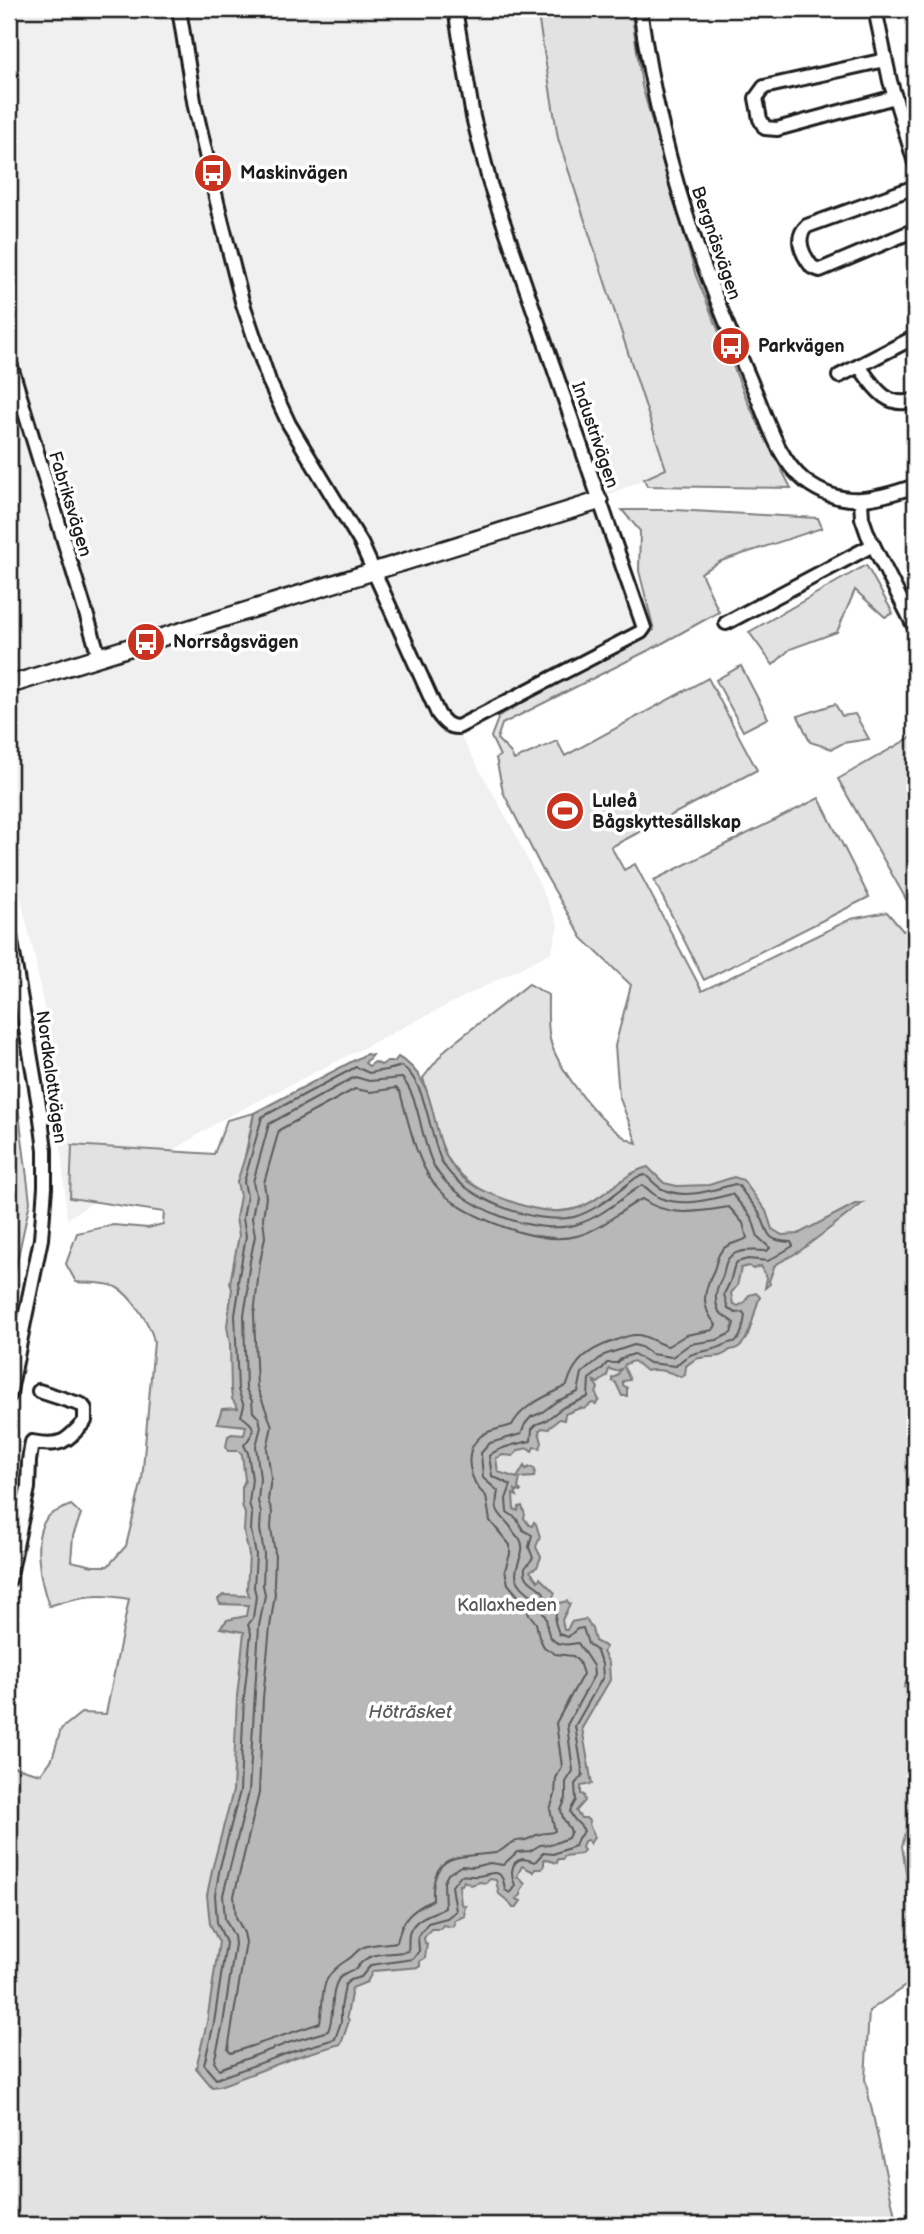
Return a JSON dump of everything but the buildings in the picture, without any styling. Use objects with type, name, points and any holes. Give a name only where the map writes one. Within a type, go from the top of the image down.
[{"type":"street","points":[[180,9],[206,158],[239,289],[259,354],[289,424],[342,509],[374,570]]},
{"type":"street","name":"Industrivägen","points":[[374,570],[433,702],[444,723],[453,727],[458,727],[641,632],[644,624],[490,184],[473,117],[455,9]]},
{"type":"street","name":"Bergnäsvägen","points":[[640,9],[655,96],[680,194],[708,278],[774,434],[790,464],[804,480],[827,493],[843,498],[861,500],[915,486]]},
{"type":"street","points":[[875,9],[895,97],[915,163]]},
{"type":"street","points":[[886,60],[764,86],[756,98],[760,119],[765,128],[777,129],[895,97]]},
{"type":"street","points":[[915,187],[807,226],[799,240],[811,268],[820,270],[915,230]]},
{"type":"street","points":[[839,376],[915,337]]},
{"type":"street","name":"Fabriksvägen","points":[[9,360],[99,656]]},
{"type":"street","points":[[859,366],[886,398],[905,403],[915,400]]},
{"type":"street","points":[[861,500],[862,518],[873,545],[915,628]]},
{"type":"street","points":[[9,684],[599,501]]},
{"type":"street","points":[[726,623],[873,545]]},
{"type":"street","name":"Nordkalottvägen","points":[[9,930],[40,1111],[45,1187],[41,1238],[9,1395]]},
{"type":"street","points":[[9,1580],[28,1488],[32,1442],[58,1444],[72,1435],[85,1421],[86,1415],[82,1405],[39,1391]]},
{"type":"shaded area","points":[[9,9],[537,9],[558,138],[666,470],[603,497],[654,630],[461,737],[511,825],[558,924],[552,952],[221,1120],[67,1219],[54,1063],[35,959],[9,848]]},
{"type":"green space","points":[[537,9],[631,9],[642,86],[696,276],[749,405],[791,488],[647,486],[644,479],[666,469],[558,138]]},
{"type":"green space","name":"Kallaxheden","points":[[622,510],[675,510],[818,518],[822,528],[721,561],[701,573],[719,612],[502,724],[497,739],[514,760],[557,741],[565,756],[708,678],[757,770],[611,847],[624,870],[635,864],[702,991],[851,919],[887,912],[903,931],[915,926],[915,1663],[904,1687],[915,1693],[915,1801],[902,1846],[915,1932],[915,1973],[911,1982],[869,2011],[865,2079],[897,2225],[9,2225],[9,1775],[11,1766],[41,1774],[52,1759],[61,1729],[81,1713],[106,1714],[129,1599],[89,1596],[49,1606],[40,1572],[38,1545],[44,1523],[50,1515],[71,1505],[81,1514],[73,1536],[71,1561],[108,1566],[126,1546],[142,1480],[154,1342],[145,1320],[122,1291],[107,1284],[76,1282],[66,1264],[77,1233],[113,1225],[148,1228],[163,1224],[164,1212],[70,1198],[72,1145],[214,1154],[227,1120],[254,1113],[245,1156],[618,1244],[610,1189],[578,1208],[541,1210],[523,1207],[487,1193],[458,1172],[440,1141],[423,1078],[446,1049],[529,984],[548,995],[550,1039],[573,1083],[613,1129],[637,1143],[619,1096],[615,1046],[631,985],[582,938],[542,869],[503,792],[496,758],[500,756],[491,737],[499,716],[654,630],[639,571],[640,531]]},
{"type":"green space","points":[[866,565],[893,613],[885,617],[855,590],[837,632],[790,649],[773,665],[749,632]]},
{"type":"green space","points":[[741,666],[768,718],[743,731],[716,680]]},
{"type":"green space","points":[[835,704],[842,716],[855,714],[869,739],[843,743],[832,749],[810,742],[798,716]]},
{"type":"green space","points":[[915,735],[915,915],[838,779]]},
{"type":"green space","points":[[819,798],[869,897],[704,980],[654,880]]},
{"type":"green space","points":[[9,1032],[30,1202],[9,1298]]},
{"type":"water","name":"Höträsket","points":[[366,1054],[372,1055],[365,1063],[369,1066],[375,1062],[381,1065],[394,1062],[398,1057],[412,1068],[429,1096],[442,1146],[460,1175],[476,1187],[522,1206],[554,1211],[581,1207],[628,1176],[648,1167],[664,1183],[677,1186],[709,1185],[734,1177],[743,1180],[766,1211],[772,1229],[782,1235],[798,1234],[855,1204],[863,1203],[800,1251],[775,1265],[770,1284],[765,1288],[767,1278],[761,1266],[753,1269],[749,1266],[741,1268],[737,1286],[731,1293],[733,1304],[738,1306],[744,1303],[749,1295],[756,1293],[760,1297],[747,1337],[737,1348],[718,1356],[695,1359],[686,1366],[685,1375],[681,1377],[664,1371],[646,1371],[634,1361],[625,1364],[630,1380],[623,1381],[627,1396],[622,1396],[616,1383],[612,1381],[621,1369],[609,1369],[607,1376],[598,1383],[593,1380],[598,1388],[596,1394],[599,1400],[596,1404],[592,1403],[584,1409],[565,1414],[564,1420],[559,1419],[548,1429],[542,1428],[539,1431],[542,1443],[540,1448],[534,1447],[532,1451],[528,1448],[519,1450],[513,1456],[503,1455],[496,1458],[498,1472],[517,1478],[524,1466],[526,1469],[535,1469],[534,1477],[520,1478],[518,1488],[521,1491],[515,1490],[517,1496],[513,1494],[514,1509],[518,1511],[522,1506],[524,1518],[529,1525],[532,1526],[534,1522],[536,1524],[540,1537],[536,1547],[541,1557],[537,1567],[530,1571],[538,1581],[540,1578],[555,1593],[551,1601],[556,1604],[567,1601],[570,1604],[562,1620],[564,1630],[567,1630],[571,1622],[586,1619],[595,1641],[606,1647],[603,1652],[609,1663],[610,1680],[582,1728],[592,1784],[581,1786],[585,1801],[576,1811],[581,1818],[590,1822],[594,1837],[590,1844],[588,1840],[584,1841],[581,1854],[564,1856],[563,1859],[558,1859],[557,1863],[544,1859],[542,1869],[535,1869],[534,1872],[522,1866],[517,1876],[525,1884],[521,1895],[516,1899],[521,1901],[516,1908],[499,1894],[496,1880],[490,1879],[486,1883],[471,1885],[464,1881],[459,1885],[461,1904],[466,1906],[465,1916],[455,1920],[453,1927],[443,1925],[440,1929],[431,1929],[424,1938],[427,1944],[425,1958],[420,1961],[420,1967],[373,1971],[367,1982],[352,1988],[347,2016],[349,2021],[341,2044],[212,2087],[196,2068],[207,2022],[219,1942],[210,1924],[207,1895],[233,1791],[237,1697],[244,1632],[220,1628],[227,1620],[246,1616],[248,1605],[220,1604],[218,1599],[223,1595],[249,1596],[249,1555],[242,1505],[242,1487],[245,1480],[242,1454],[228,1451],[226,1447],[228,1436],[244,1435],[246,1426],[217,1423],[222,1409],[238,1408],[232,1399],[227,1326],[232,1289],[230,1283],[239,1235],[236,1218],[240,1196],[237,1182],[248,1147],[254,1113]]},
{"type":"place","name":"Maskinvägen","points":[[213,173]]},
{"type":"place","name":"Parkvägen","points":[[731,346]]},
{"type":"place","name":"Norrsågsvägen","points":[[146,642]]},
{"type":"place","name":"Luleå Bågskyttesällskap","points":[[565,811]]}]
